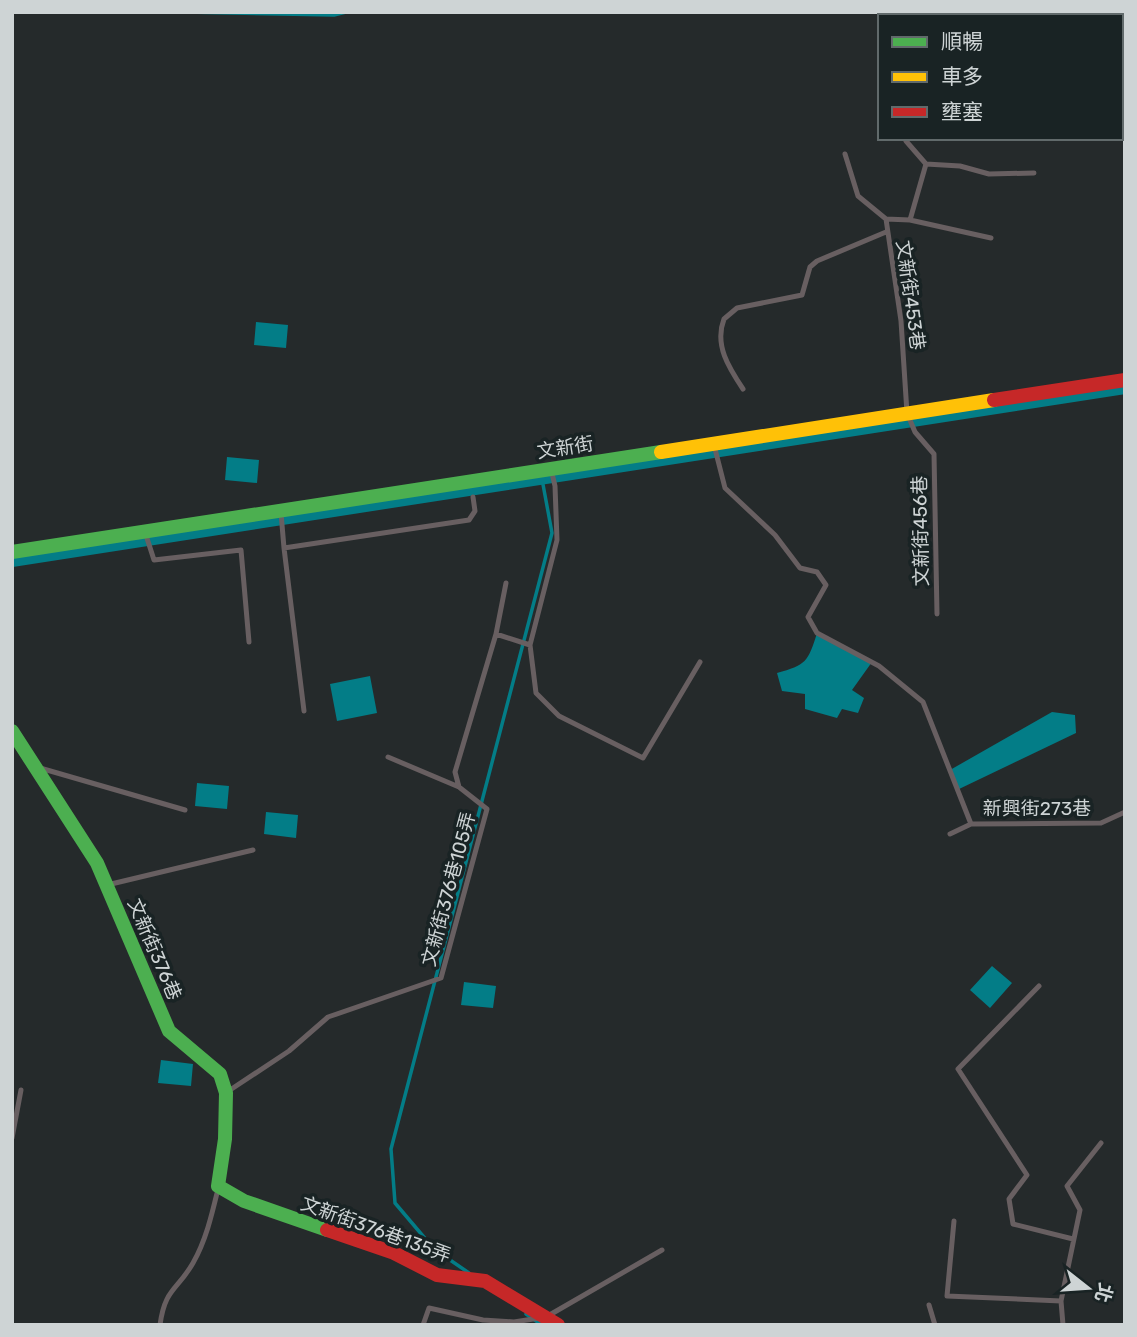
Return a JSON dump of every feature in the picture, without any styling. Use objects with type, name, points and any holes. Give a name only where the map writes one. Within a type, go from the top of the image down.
[{"type":"street","name":"文新街","points":[[12,552],[281,515],[1125,380]]},
{"type":"street","name":"文新街376巷","points":[[12,730],[97,863],[169,1031],[220,1074],[226,1093]]},
{"type":"street","points":[[218,1186],[225,1139],[226,1093]]},
{"type":"street","name":"文新街376巷135弄","points":[[218,1186],[244,1201],[394,1253],[437,1275],[479,1280],[548,1320]]},
{"type":"lane","points":[[906,141],[926,164],[960,166],[989,174],[1034,173]]},
{"type":"lane","name":"文新街453巷","points":[[845,154],[858,196],[886,219],[901,321],[909,416]]},
{"type":"lane","points":[[909,220],[926,164]]},
{"type":"lane","points":[[886,219],[909,220],[991,238]]},
{"type":"lane","points":[[744,389],[728,367],[720,340],[724,319],[737,308],[802,295],[810,267],[817,261],[886,232]]},
{"type":"lane","name":"文新街456巷","points":[[909,416],[915,432],[934,454],[937,614]]},
{"type":"lane","points":[[714,445],[725,488],[775,535],[800,568],[817,572],[826,585],[808,617],[817,633],[879,666],[923,702],[971,824]]},
{"type":"lane","points":[[552,473],[557,540],[529,645],[536,693],[559,716],[643,758],[700,662]]},
{"type":"lane","points":[[284,548],[469,520],[475,511],[473,497]]},
{"type":"lane","points":[[281,515],[304,711]]},
{"type":"lane","points":[[145,534],[148,550],[154,560],[241,551],[249,642]]},
{"type":"lane","name":"文新街376巷105弄","points":[[226,1093],[289,1051],[328,1017],[440,978],[487,809],[484,804],[459,788],[455,772],[495,634],[506,583]]},
{"type":"lane","points":[[495,634],[529,645]]},
{"type":"lane","points":[[388,757],[459,788]]},
{"type":"lane","points":[[33,765],[185,810]]},
{"type":"lane","name":"新興街273巷","points":[[950,834],[971,824],[1101,823],[1125,812]]},
{"type":"lane","points":[[107,885],[253,850]]},
{"type":"lane","points":[[1039,986],[958,1069],[1027,1175],[1009,1199],[1013,1224],[1073,1239]]},
{"type":"lane","points":[[12,1138],[21,1090]]},
{"type":"lane","points":[[1063,1325],[1061,1301],[1080,1210],[1067,1186],[1101,1143]]},
{"type":"lane","points":[[160,1325],[163,1302],[193,1263],[211,1222],[218,1186]]},
{"type":"lane","points":[[954,1221],[947,1296],[1061,1301]]},
{"type":"lane","points":[[423,1325],[429,1308],[483,1320],[548,1320],[662,1250]]},
{"type":"lane","points":[[929,1305],[935,1325]]},
{"type":"water","points":[[256,322],[288,325],[286,348],[254,345]]},
{"type":"water","points":[[227,457],[259,460],[257,483],[225,480]]},
{"type":"water","points":[[817,633],[872,662],[852,690],[864,698],[858,713],[842,709],[837,718],[805,709],[805,694],[782,691],[777,673],[804,661]]},
{"type":"water","points":[[370,676],[377,713],[337,721],[330,684]]},
{"type":"water","points":[[1052,712],[1075,715],[1076,733],[957,790],[950,770]]},
{"type":"water","points":[[197,783],[229,786],[227,809],[195,806]]},
{"type":"water","points":[[266,812],[298,815],[296,838],[264,834]]},
{"type":"water","points":[[992,966],[1012,983],[990,1008],[970,990]]},
{"type":"water","points":[[464,982],[496,986],[493,1008],[461,1005]]},
{"type":"water","points":[[161,1060],[193,1064],[191,1086],[158,1083]]},
{"type":"waterway","points":[[185,12],[334,15],[346,12]]},
{"type":"waterway","points":[[12,561],[1125,388]]},
{"type":"waterway","points":[[469,1273],[434,1249],[395,1203],[391,1149],[552,533],[542,479]]},
{"type":"waterway","points":[[526,1314],[542,1325]]},
{"type":"traffic: fast","points":[[12,552],[661,452]]},
{"type":"traffic: fast","points":[[12,731],[97,863],[169,1031],[220,1074],[226,1093],[225,1139],[218,1186],[244,1201],[327,1230]]},
{"type":"traffic: slow","points":[[661,452],[994,400]]},
{"type":"traffic: jam","points":[[994,400],[1125,380]]},
{"type":"traffic: jam","points":[[327,1230],[394,1253],[437,1275],[485,1281],[558,1325]]}]
